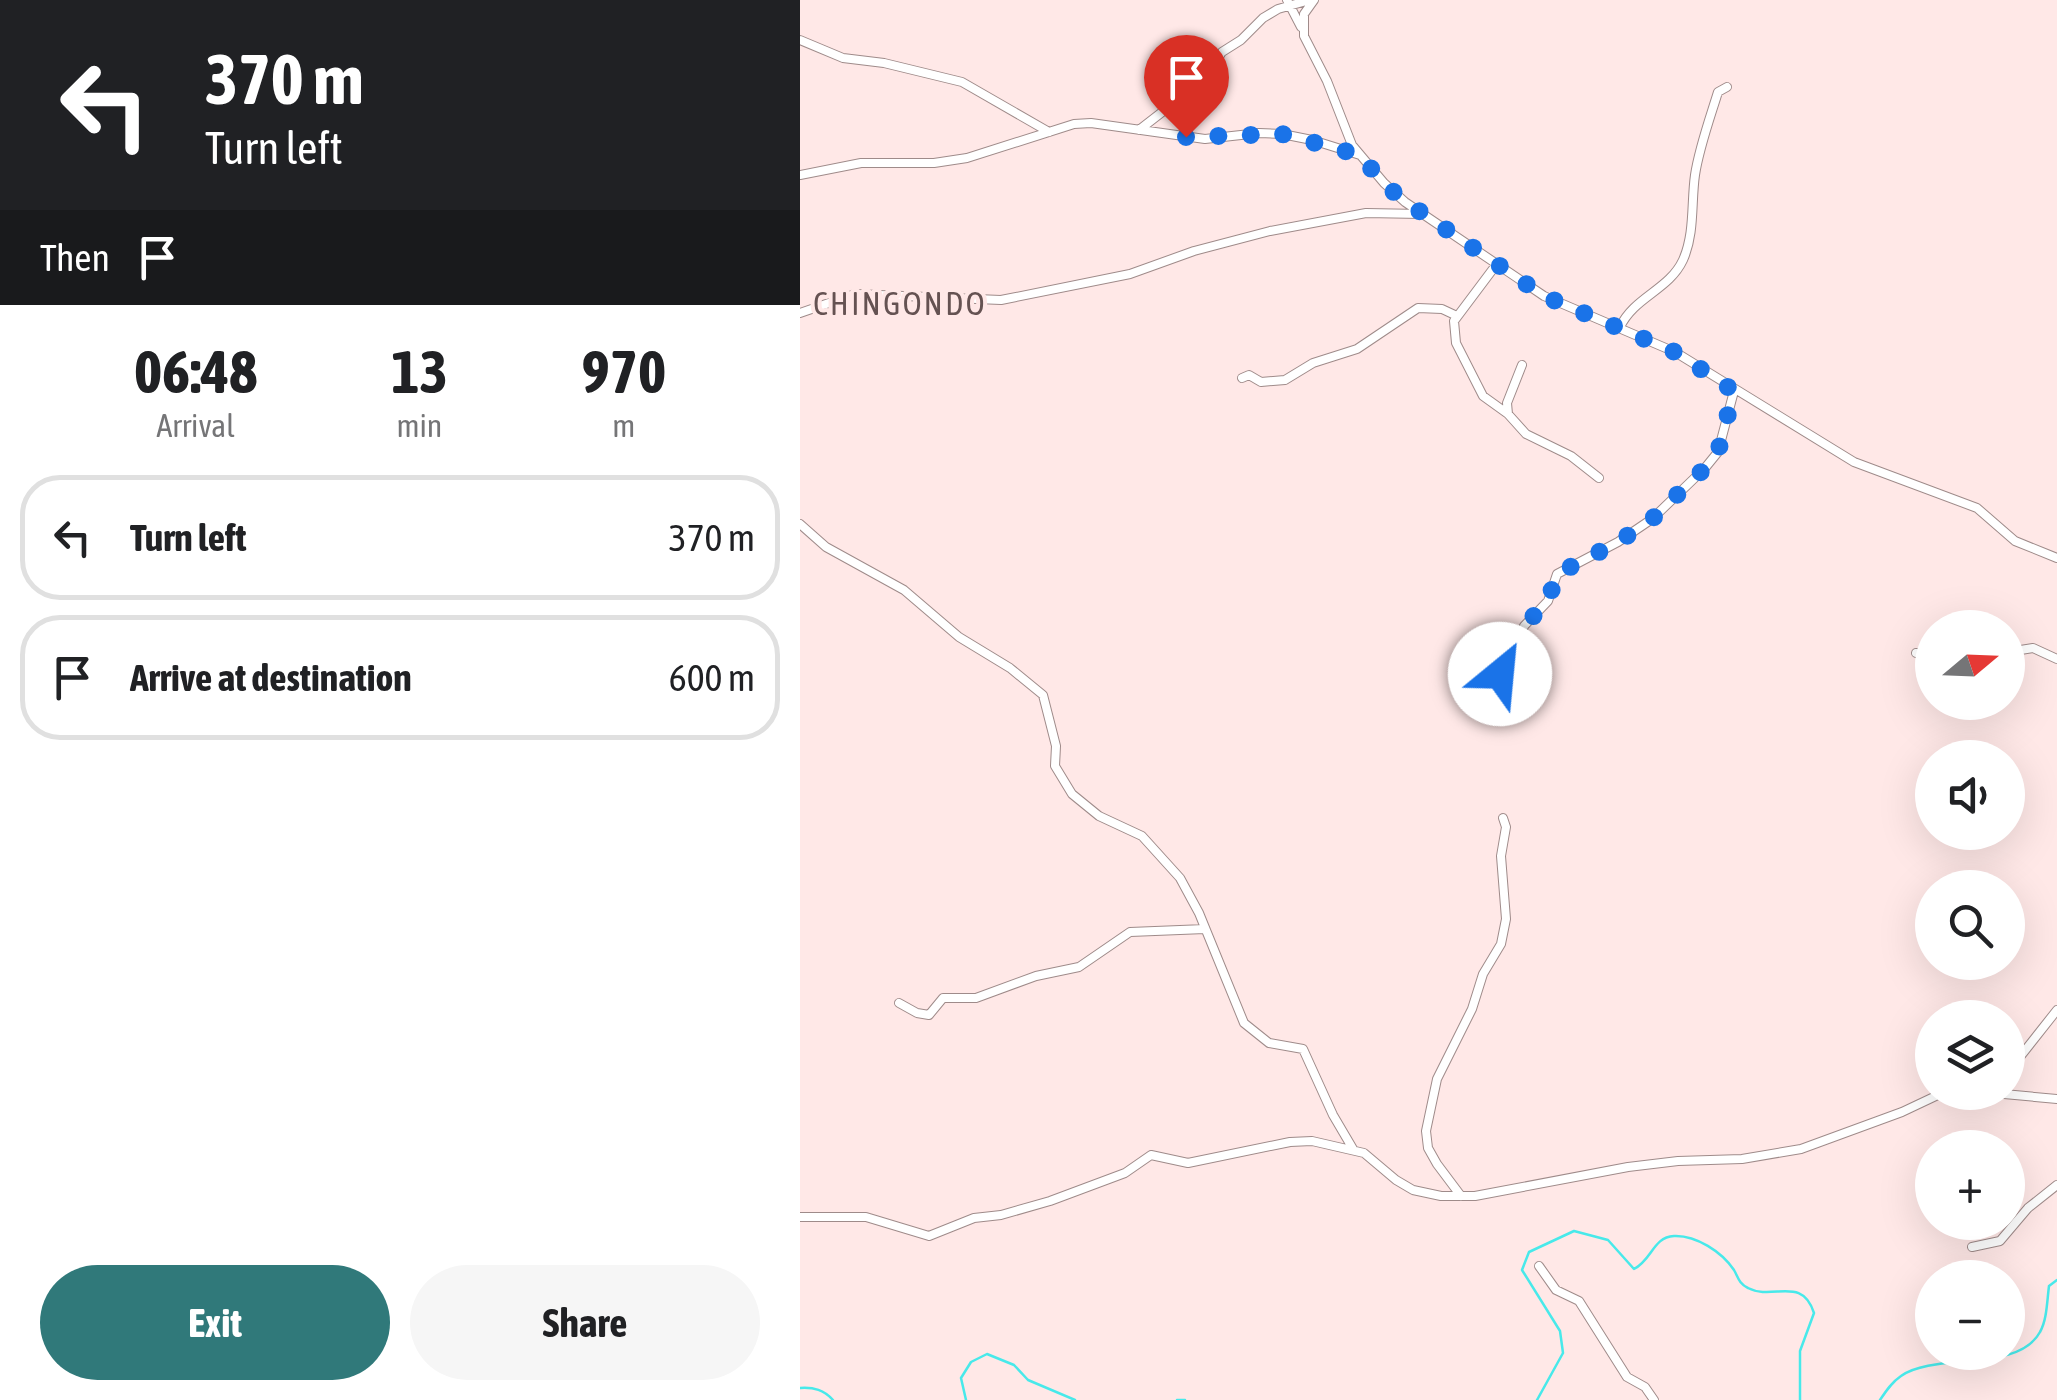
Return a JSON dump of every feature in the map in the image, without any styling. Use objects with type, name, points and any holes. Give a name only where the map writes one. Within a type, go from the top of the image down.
[{"type":"street","points":[[1139,130],[1206,78],[1216,58],[1242,40],[1253,26],[1288,4],[1312,0]]},
{"type":"street","points":[[1302,29],[1312,0]]},
{"type":"street","points":[[1288,4],[1360,155],[1384,184],[1423,214],[1544,296],[1675,352],[1854,462],[1978,508],[2014,541],[2057,558]]},
{"type":"street","points":[[800,40],[842,58],[884,63],[962,82],[1049,132]]},
{"type":"street","points":[[1620,326],[1635,305],[1665,285],[1683,260],[1694,212],[1696,168],[1718,92],[1727,87]]},
{"type":"street","points":[[800,175],[861,163],[934,164],[967,158],[1074,124],[1091,123],[1205,138],[1282,134],[1360,155]]},
{"type":"street","points":[[800,313],[855,294],[1000,300],[1118,277],[1270,231],[1366,213],[1423,214]]},
{"type":"street","points":[[1496,264],[1457,316],[1453,332],[1460,354],[1483,396],[1508,414],[1526,434],[1570,456],[1599,478]]},
{"type":"street","points":[[1242,378],[1249,376],[1261,382],[1285,380],[1313,363],[1357,349],[1418,308],[1442,309],[1457,316]]},
{"type":"street","points":[[1508,414],[1508,396],[1522,365]]},
{"type":"street","points":[[1500,674],[1524,626],[1548,601],[1557,574],[1652,519],[1712,460],[1726,431],[1734,391]]},
{"type":"street","points":[[800,524],[826,546],[904,590],[959,637],[1030,682],[1048,704],[1056,746],[1054,766],[1072,794],[1100,816],[1134,830],[1180,878],[1244,1023],[1269,1043],[1304,1049],[1333,1114],[1354,1149]]},
{"type":"street","points":[[2025,649],[2033,648],[2057,658]]},
{"type":"street","points":[[1461,1196],[1436,1164],[1426,1132],[1437,1078],[1472,1010],[1483,974],[1501,944],[1506,919],[1501,856],[1506,827],[1503,818]]},
{"type":"street","points":[[899,1003],[916,1013],[929,1014],[943,998],[976,998],[1036,976],[1078,968],[1130,932],[1204,928]]},
{"type":"street","points":[[2025,1050],[2057,1010]]},
{"type":"street","points":[[2025,1096],[2057,1100]]},
{"type":"street","points":[[800,1216],[866,1217],[929,1236],[974,1218],[1050,1201],[1126,1173],[1156,1154],[1188,1164],[1302,1140],[1354,1149],[1413,1190],[1461,1196],[1519,1190],[1628,1167],[1780,1153],[1824,1141],[1915,1106]]},
{"type":"street","points":[[1972,1247],[2000,1241],[2021,1215],[2057,1186]]},
{"type":"street","points":[[1538,1266],[1556,1290],[1579,1302],[1626,1376],[1645,1387],[1654,1400]]},
{"type":"waterway","points":[[1537,1400],[1563,1353],[1560,1331],[1522,1270],[1529,1252],[1574,1231],[1608,1240],[1634,1269],[1661,1240],[1674,1236],[1691,1238],[1723,1257],[1748,1288],[1802,1295],[1814,1313],[1800,1351],[1800,1400]]},
{"type":"waterway","points":[[1880,1400],[1898,1378],[1916,1369],[1995,1358],[2029,1345],[2042,1327],[2049,1286],[2057,1280]]},
{"type":"waterway","points":[[966,1400],[961,1378],[971,1362],[987,1354],[1014,1365],[1028,1380],[1075,1400]]},
{"type":"waterway","points":[[800,1388],[818,1390],[833,1400]]},
{"type":"waterway","points":[[1177,1400],[1185,1400]]},
{"type":"district","name":"CHINGONDO","points":[[900,304]]},
{"type":"route","points":[[1186,137],[1282,134],[1360,155],[1384,184],[1406,202],[1544,296],[1675,352],[1734,391],[1726,431],[1718,452],[1705,468],[1652,519],[1557,574],[1546,605],[1524,626],[1500,674]]}]
